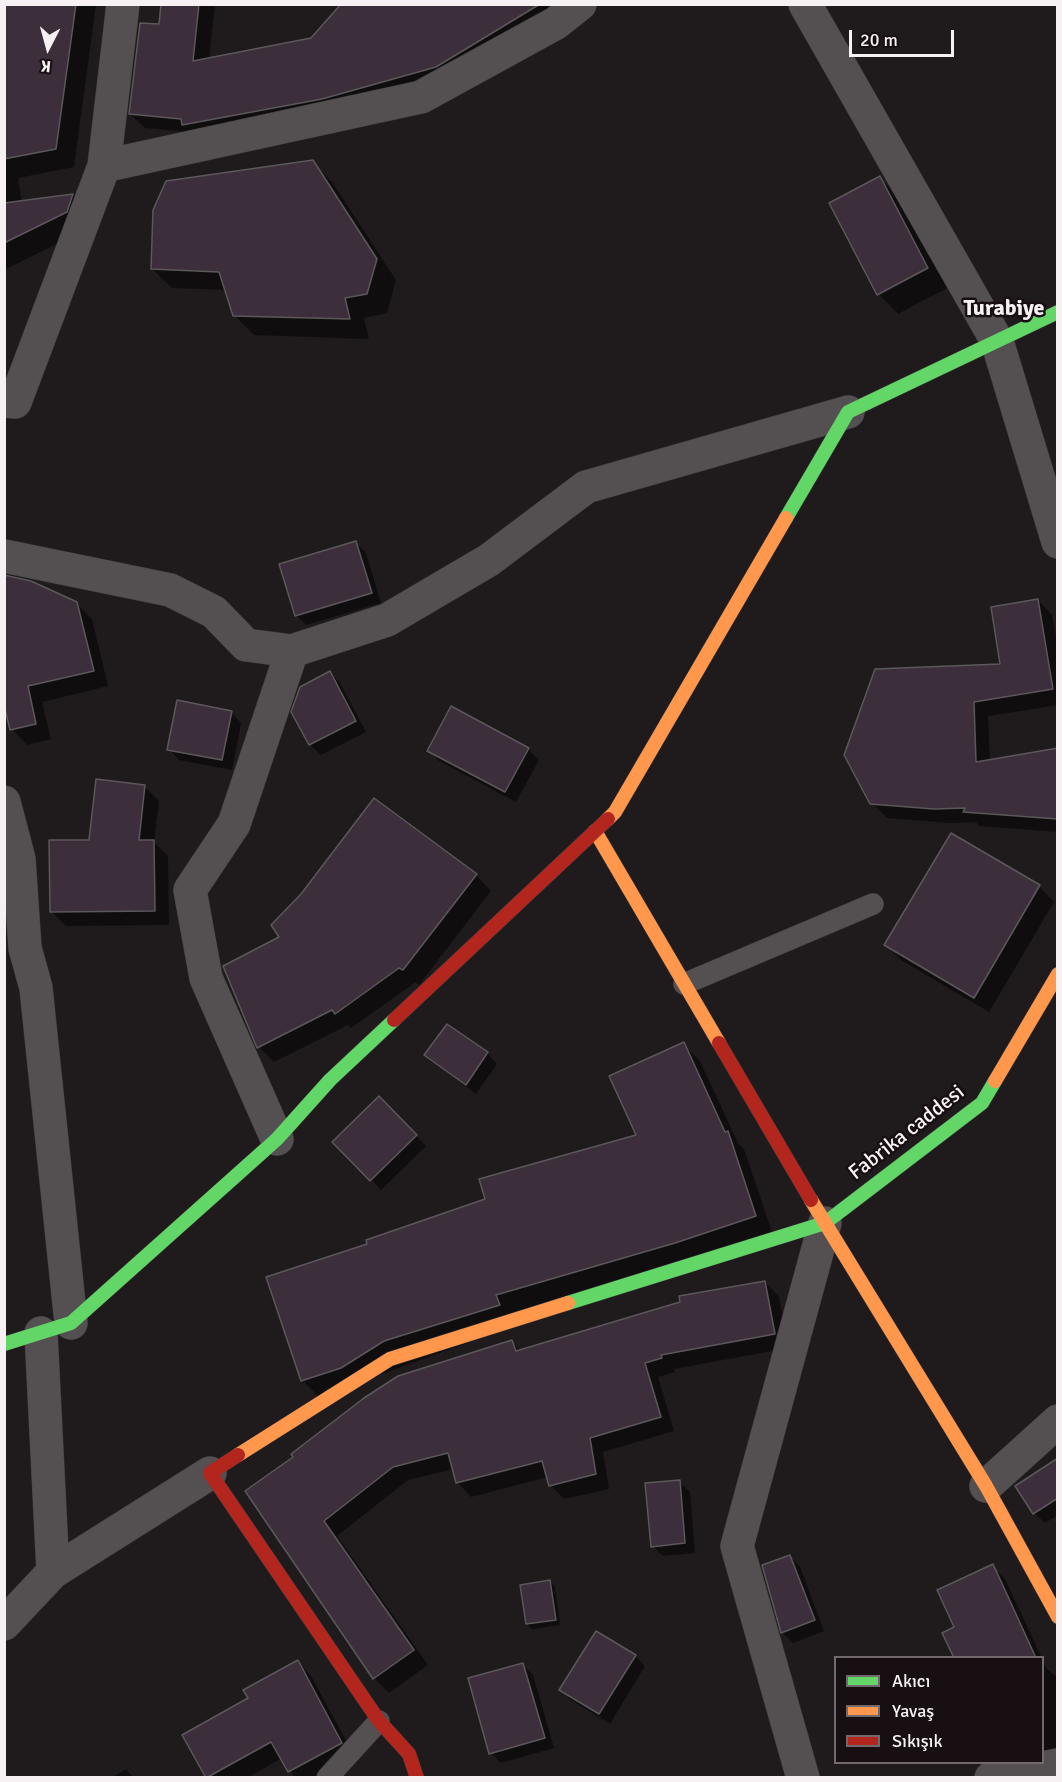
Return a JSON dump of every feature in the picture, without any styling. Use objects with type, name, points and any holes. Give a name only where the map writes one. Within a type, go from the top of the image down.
[{"type":"street","points":[[8,409],[104,166],[123,4]]},
{"type":"street","points":[[104,166],[420,96],[556,23],[579,4]]},
{"type":"street","points":[[805,4],[997,341],[1058,542]]},
{"type":"street","points":[[4,556],[170,590],[214,612],[246,645],[292,651],[387,620],[489,560],[586,487],[848,412],[1058,312]]},
{"type":"street","points":[[4,1344],[71,1323],[277,1139],[330,1080],[615,812],[848,412]]},
{"type":"street","points":[[277,1139],[206,978],[190,890],[234,824],[292,651]]},
{"type":"street","points":[[4,802],[18,859],[25,948],[36,988],[71,1323]]},
{"type":"street","points":[[595,831],[825,1223],[986,1486],[1058,1617]]},
{"type":"street","name":"Fabrika caddesi","points":[[825,1223],[982,1103],[1058,974]]},
{"type":"street","points":[[4,1624],[53,1572],[390,1359],[825,1223]]},
{"type":"street","points":[[803,1778],[738,1546],[825,1223]]},
{"type":"street","points":[[41,1333],[53,1572]]},
{"type":"street","points":[[986,1486],[1058,1421]]},
{"type":"street","points":[[210,1473],[379,1721],[409,1754],[417,1778]]},
{"type":"street","points":[[991,1778],[1058,1765]]},
{"type":"lane","points":[[684,984],[873,904]]},
{"type":"lane","points":[[327,1778],[379,1721]]},
{"type":"building","points":[[4,4],[76,4],[56,149],[4,159]]},
{"type":"building","points":[[161,4],[199,4],[193,61],[311,38],[341,4],[540,4],[436,67],[322,99],[182,125],[181,119],[129,114],[140,23],[159,24]]},
{"type":"building","points":[[313,160],[377,259],[367,294],[345,298],[350,319],[233,316],[219,272],[151,269],[153,210],[166,181]]},
{"type":"building","points":[[880,176],[928,268],[877,295],[829,203]]},
{"type":"building","points":[[73,194],[67,212],[4,243],[4,203]]},
{"type":"building","points":[[356,541],[372,593],[295,616],[279,564]]},
{"type":"building","points":[[4,575],[31,581],[77,602],[94,671],[28,686],[36,724],[10,730],[4,705]]},
{"type":"building","points":[[1038,599],[1053,689],[974,702],[976,762],[1058,748],[1058,819],[963,812],[965,808],[934,809],[870,804],[844,755],[875,669],[1000,664],[991,607]]},
{"type":"building","points":[[330,671],[356,721],[309,745],[291,712],[300,687]]},
{"type":"building","points":[[177,700],[232,711],[222,760],[167,750]]},
{"type":"building","points":[[451,706],[529,748],[505,792],[427,751]]},
{"type":"building","points":[[96,779],[145,785],[139,840],[154,840],[155,911],[50,912],[49,840],[89,840]]},
{"type":"building","points":[[374,798],[477,874],[403,970],[399,968],[335,1014],[332,1010],[257,1048],[223,966],[279,937],[271,925],[301,894]]},
{"type":"building","points":[[951,833],[1040,885],[974,998],[884,945]]},
{"type":"building","points":[[447,1024],[488,1052],[466,1085],[424,1055]]},
{"type":"building","points":[[684,1042],[725,1132],[728,1131],[756,1216],[675,1243],[496,1295],[500,1305],[384,1341],[341,1368],[301,1381],[266,1277],[367,1244],[366,1240],[485,1199],[479,1179],[636,1135],[609,1076]]},
{"type":"building","points":[[379,1096],[417,1135],[370,1181],[332,1142]]},
{"type":"building","points":[[765,1281],[775,1334],[661,1355],[662,1358],[645,1363],[661,1417],[590,1438],[596,1474],[549,1486],[542,1461],[456,1483],[448,1453],[393,1467],[324,1521],[414,1650],[373,1679],[245,1491],[293,1457],[291,1454],[364,1398],[398,1376],[512,1340],[516,1351],[680,1302],[679,1296]]},
{"type":"building","points":[[1058,1458],[1058,1498],[1033,1514],[1015,1486]]},
{"type":"building","points":[[680,1480],[685,1543],[651,1547],[645,1483]]},
{"type":"building","points":[[790,1555],[815,1620],[781,1633],[762,1565]]},
{"type":"building","points":[[993,1564],[1035,1656],[953,1656],[942,1633],[954,1627],[937,1590]]},
{"type":"building","points":[[550,1580],[556,1620],[526,1624],[520,1585]]},
{"type":"building","points":[[596,1631],[636,1655],[599,1714],[559,1690]]},
{"type":"building","points":[[298,1660],[342,1743],[288,1772],[271,1742],[206,1778],[182,1735],[248,1698],[243,1690]]},
{"type":"building","points":[[523,1663],[545,1738],[489,1754],[468,1678]]},
{"type":"traffic: fast","points":[[786,518],[848,412],[1058,312]]},
{"type":"traffic: fast","points":[[4,1344],[71,1323],[277,1139],[330,1080],[394,1020]]},
{"type":"traffic: fast","points":[[568,1303],[825,1223],[982,1103],[995,1081]]},
{"type":"traffic: slow","points":[[608,819],[615,812],[786,518]]},
{"type":"traffic: slow","points":[[595,831],[719,1043]]},
{"type":"traffic: slow","points":[[995,1081],[1058,974]]},
{"type":"traffic: slow","points":[[811,1200],[986,1486],[1058,1617]]},
{"type":"traffic: slow","points":[[238,1455],[390,1359],[568,1303]]},
{"type":"traffic: jam","points":[[394,1020],[608,819]]},
{"type":"traffic: jam","points":[[719,1043],[811,1200]]},
{"type":"traffic: jam","points":[[238,1455],[210,1473],[379,1721],[409,1754],[417,1778]]},
{"type":"district","name":"Turabiye","points":[[1004,309]]}]
